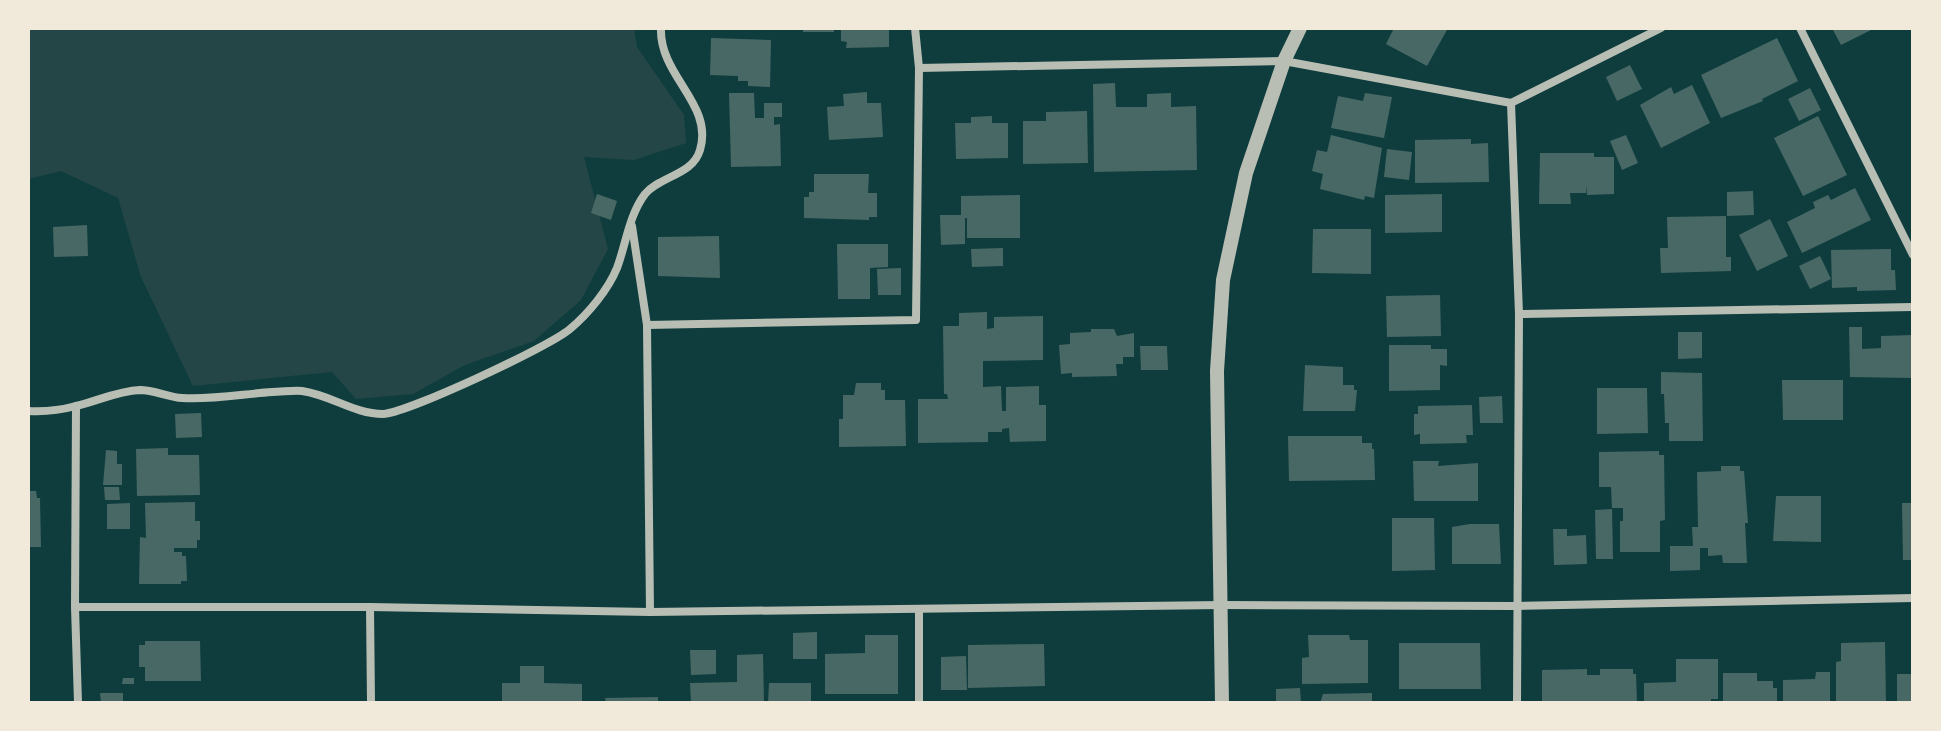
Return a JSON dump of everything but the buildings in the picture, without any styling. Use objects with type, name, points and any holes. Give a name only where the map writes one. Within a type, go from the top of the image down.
[{"type":"street","points":[[28,411],[76,406],[108,395],[142,390],[180,398],[301,391],[356,410],[384,414],[406,410],[516,360],[569,330],[596,303],[616,270],[631,223],[645,194],[685,170],[700,154],[703,133],[698,111],[670,67],[661,40],[661,28]]},
{"type":"street","points":[[647,325],[916,320],[919,68],[915,28]]},
{"type":"street","points":[[1222,703],[1217,371],[1223,280],[1246,173],[1284,61],[1300,28]]},
{"type":"street","points":[[919,68],[1284,61],[1511,103],[1661,28]]},
{"type":"street","points":[[1800,28],[1913,255]]},
{"type":"street","points":[[1511,103],[1519,314],[1517,703]]},
{"type":"street","points":[[631,223],[647,325],[650,612]]},
{"type":"street","points":[[1519,314],[1913,307]]},
{"type":"street","points":[[76,406],[78,703]]},
{"type":"street","points":[[75,607],[370,607],[650,612],[1222,605],[1516,606],[1913,598]]},
{"type":"street","points":[[370,607],[371,703]]},
{"type":"street","points":[[919,610],[919,703]]},
{"type":"shaded area","points":[[28,28],[634,28],[637,47],[684,115],[686,143],[634,160],[584,157],[608,249],[581,300],[534,341],[465,365],[413,394],[356,399],[332,372],[193,386],[141,277],[118,198],[61,171],[28,179]]}]
